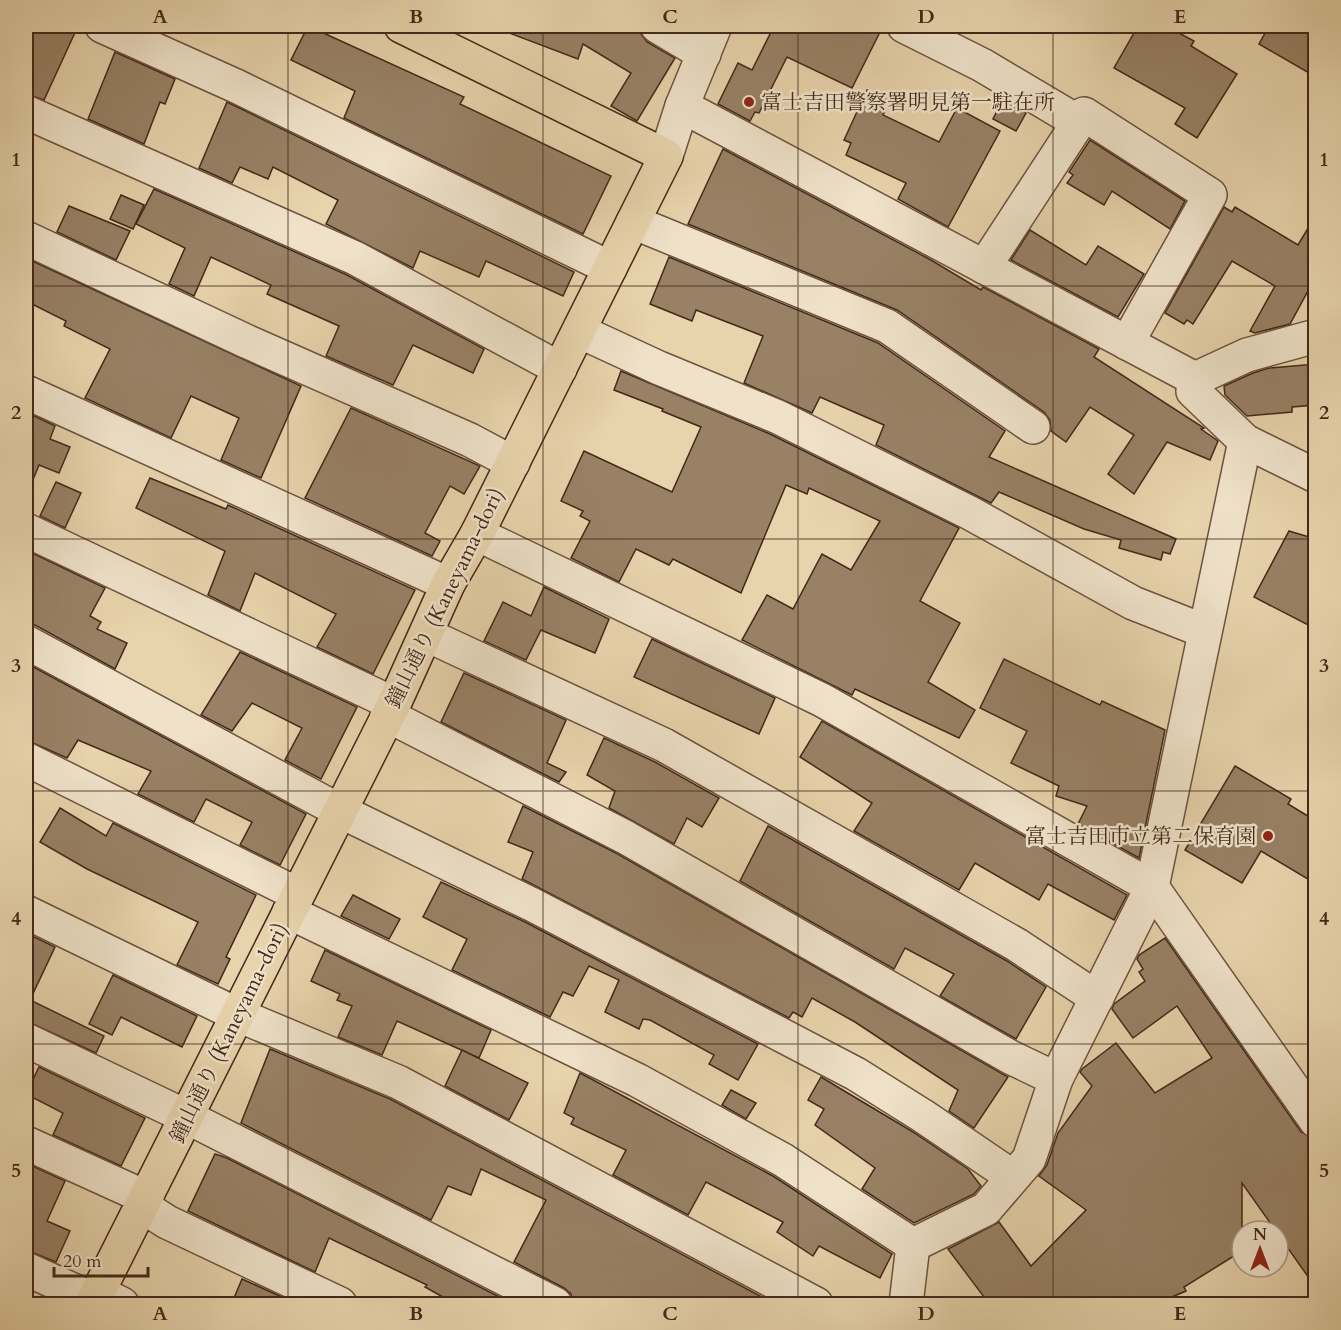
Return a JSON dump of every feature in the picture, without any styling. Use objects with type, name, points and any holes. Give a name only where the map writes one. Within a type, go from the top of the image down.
[{"type":"main road","points":[[401,26],[666,156]]},
{"type":"main road","name":"鐘山通り (Kaneyama-dori)","points":[[102,1300],[145,1202],[391,710],[427,635],[448,584],[477,534],[666,156]]},
{"type":"street","points":[[102,26],[236,86],[610,268]]},
{"type":"street","points":[[657,26],[710,40],[682,106],[666,156]]},
{"type":"street","points":[[904,26],[982,65],[1073,119],[1076,124]]},
{"type":"street","points":[[682,106],[1195,379]]},
{"type":"street","points":[[26,112],[355,258],[560,369]]},
{"type":"street","points":[[984,267],[1084,114],[1210,195],[1127,343]]},
{"type":"street","points":[[633,222],[887,326],[1033,427]]},
{"type":"street","points":[[26,238],[248,342],[470,440],[513,463]]},
{"type":"street","points":[[579,331],[659,368],[769,412],[970,513],[1133,603],[1204,631]]},
{"type":"street","points":[[1195,379],[1247,355],[1316,336]]},
{"type":"street","points":[[1195,379],[1193,391],[1245,441],[1316,476]]},
{"type":"street","points":[[26,392],[448,584]]},
{"type":"street","points":[[913,1245],[986,1209],[1029,1159],[1056,1079],[1152,887],[1245,441]]},
{"type":"street","points":[[26,530],[391,710],[625,837],[1010,1056],[1056,1079]]},
{"type":"street","points":[[477,534],[822,700],[1152,887],[1316,1121]]},
{"type":"street","points":[[427,635],[664,745],[1017,945],[1097,999]]},
{"type":"street","points":[[26,642],[340,811],[533,905],[856,1074],[1013,1177]]},
{"type":"street","points":[[26,759],[293,903],[637,1080],[783,1160],[913,1245]]},
{"type":"street","points":[[26,912],[238,1015],[398,1082],[753,1269],[816,1305]]},
{"type":"street","points":[[26,1040],[187,1117],[555,1305]]},
{"type":"street","points":[[26,1143],[145,1202],[167,1222],[340,1305]]},
{"type":"street","points":[[906,1305],[913,1245]]},
{"type":"street","points":[[26,1269],[102,1300]]},
{"type":"building","points":[[26,26],[78,26],[44,100],[26,94]]},
{"type":"building","points":[[308,26],[464,97],[460,104],[611,176],[583,234],[344,118],[355,91],[291,60]]},
{"type":"building","points":[[496,26],[635,26],[647,42],[675,58],[637,121],[611,106],[631,73],[583,44],[578,59],[496,28]]},
{"type":"building","points":[[774,26],[883,26],[852,88],[787,57],[759,113],[755,112],[750,121],[718,104],[738,63],[752,70]]},
{"type":"building","points":[[1138,26],[1166,26],[1194,41],[1191,46],[1237,74],[1197,138],[1175,124],[1185,108],[1114,68]]},
{"type":"building","points":[[1269,26],[1316,26],[1316,77],[1259,44]]},
{"type":"building","points":[[115,52],[175,79],[165,104],[160,102],[144,144],[88,119]]},
{"type":"building","points":[[867,90],[890,101],[883,115],[939,142],[957,108],[1000,131],[948,227],[898,199],[906,183],[846,155],[851,143],[844,140]]},
{"type":"building","points":[[1003,99],[1026,113],[1016,131],[993,119]]},
{"type":"building","points":[[227,102],[574,272],[563,296],[486,261],[479,277],[420,251],[413,268],[326,224],[338,200],[273,167],[268,179],[240,167],[232,183],[199,168]]},
{"type":"building","points":[[1090,140],[1185,201],[1170,229],[1112,191],[1104,205],[1067,183],[1073,175],[1069,172]]},
{"type":"building","points":[[723,149],[931,260],[981,290],[983,287],[1099,349],[1094,357],[1204,428],[1201,429],[1218,441],[1210,460],[1167,442],[1134,494],[1108,474],[1134,435],[1090,407],[1066,442],[1051,431],[1050,420],[1044,412],[897,310],[688,224]]},
{"type":"building","points":[[154,189],[347,275],[484,349],[473,373],[413,345],[393,385],[326,356],[339,326],[267,294],[271,285],[211,257],[194,296],[169,284],[185,248],[136,224]]},
{"type":"building","points":[[121,195],[144,205],[133,229],[110,219]]},
{"type":"building","points":[[69,206],[130,231],[116,260],[57,232]]},
{"type":"building","points":[[1224,207],[1232,212],[1235,207],[1298,245],[1316,215],[1316,276],[1290,324],[1255,333],[1250,331],[1275,286],[1232,261],[1193,324],[1187,320],[1184,324],[1165,313]]},
{"type":"building","points":[[1030,230],[1086,265],[1098,246],[1144,274],[1118,317],[1011,260]]},
{"type":"building","points":[[669,257],[878,343],[1005,431],[989,457],[1176,539],[1170,554],[1163,552],[1161,560],[1119,548],[1121,540],[1084,529],[999,492],[991,503],[876,445],[884,425],[820,397],[812,413],[744,383],[763,336],[696,310],[692,321],[650,304]]},
{"type":"building","points":[[26,258],[301,386],[261,478],[221,460],[239,418],[191,396],[171,438],[85,398],[110,349],[64,326],[66,321],[26,301]]},
{"type":"building","points":[[1316,364],[1316,405],[1292,407],[1292,412],[1247,416],[1225,395],[1224,386],[1253,373],[1269,368]]},
{"type":"building","points":[[621,371],[770,434],[959,528],[920,601],[960,623],[928,682],[975,710],[959,738],[855,689],[852,695],[742,640],[767,595],[793,609],[822,554],[851,570],[880,521],[809,488],[807,494],[786,485],[741,593],[673,559],[669,565],[636,549],[619,582],[571,558],[590,521],[580,516],[583,511],[561,501],[584,451],[672,492],[701,427],[614,390]]},
{"type":"building","points":[[351,408],[480,466],[464,494],[450,486],[425,533],[440,541],[432,556],[305,498]]},
{"type":"building","points":[[26,412],[55,426],[50,439],[70,447],[59,473],[39,465],[26,497]]},
{"type":"building","points":[[150,478],[226,509],[228,505],[415,590],[373,674],[317,647],[336,614],[255,573],[240,611],[208,595],[225,551],[136,508]]},
{"type":"building","points":[[56,482],[81,493],[65,528],[40,516]]},
{"type":"building","points":[[1289,531],[1316,539],[1316,629],[1254,597]]},
{"type":"building","points":[[26,550],[105,588],[90,616],[101,622],[97,629],[127,643],[115,669],[35,625],[26,623]]},
{"type":"building","points":[[544,587],[609,619],[595,653],[541,630],[526,660],[484,641],[503,602],[531,616]]},
{"type":"building","points":[[652,639],[775,698],[759,734],[634,677]]},
{"type":"building","points":[[240,652],[357,707],[321,779],[285,760],[302,728],[252,703],[232,731],[201,715]]},
{"type":"building","points":[[1004,659],[1100,705],[1102,701],[1165,730],[1139,858],[1078,824],[1087,806],[1056,796],[1059,786],[1011,763],[1027,731],[980,708]]},
{"type":"building","points":[[26,663],[306,814],[280,865],[240,845],[252,822],[206,799],[194,822],[138,794],[151,771],[78,740],[67,758],[26,740]]},
{"type":"building","points":[[464,673],[566,720],[547,763],[566,772],[559,782],[441,722]]},
{"type":"building","points":[[822,721],[1127,895],[1114,920],[1048,884],[1039,900],[975,863],[959,890],[854,831],[872,803],[800,757]]},
{"type":"building","points":[[604,738],[655,762],[719,798],[702,827],[687,818],[674,844],[609,808],[615,791],[587,775]]},
{"type":"building","points":[[1235,766],[1291,799],[1288,804],[1316,821],[1316,884],[1261,851],[1242,883],[1185,850]]},
{"type":"building","points":[[523,806],[616,853],[1008,1077],[974,1128],[949,1111],[958,1090],[855,1022],[812,998],[802,1017],[793,1012],[789,1018],[522,879],[533,852],[508,842]]},
{"type":"building","points":[[60,808],[106,836],[113,823],[256,895],[226,957],[230,959],[218,984],[177,965],[198,922],[87,869],[40,842]]},
{"type":"building","points":[[768,826],[1007,961],[1046,987],[1016,1039],[940,996],[954,974],[905,948],[894,969],[740,881]]},
{"type":"building","points":[[441,882],[525,922],[758,1044],[738,1080],[709,1064],[714,1055],[650,1020],[643,1019],[639,1029],[605,1012],[619,980],[589,966],[573,996],[563,992],[550,1017],[452,970],[467,939],[423,917]]},
{"type":"building","points":[[353,895],[400,919],[389,939],[341,916]]},
{"type":"building","points":[[26,933],[55,947],[30,1000],[104,1036],[96,1053],[26,1021]]},
{"type":"building","points":[[1165,938],[1301,1132],[1316,1139],[1316,1288],[1290,1251],[1290,1219],[1267,1219],[1242,1183],[1242,1219],[1230,1219],[1230,1258],[1184,1287],[1186,1291],[1153,1305],[990,1305],[948,1249],[999,1222],[1031,1266],[1086,1210],[1039,1176],[1047,1165],[1058,1133],[1092,1086],[1080,1072],[1082,1069],[1116,1043],[1155,1093],[1212,1058],[1177,1006],[1133,1038],[1112,1009],[1114,1004],[1145,981],[1139,972],[1143,969],[1137,959],[1139,955]]},
{"type":"building","points":[[325,950],[491,1030],[479,1058],[397,1021],[382,1055],[338,1037],[352,1006],[337,1000],[340,994],[311,981]]},
{"type":"building","points":[[113,975],[197,1016],[182,1047],[121,1017],[112,1035],[89,1024]]},
{"type":"building","points":[[270,1049],[390,1099],[777,1305],[573,1305],[571,1294],[564,1288],[514,1262],[546,1200],[481,1169],[471,1195],[448,1186],[431,1220],[241,1123]]},
{"type":"building","points":[[462,1050],[528,1083],[509,1120],[445,1086]]},
{"type":"building","points":[[39,1067],[145,1118],[121,1166],[53,1135],[63,1113],[26,1094]]},
{"type":"building","points":[[580,1073],[773,1176],[892,1254],[880,1278],[819,1246],[813,1256],[777,1232],[783,1222],[706,1182],[688,1215],[613,1175],[626,1150],[571,1124],[574,1118],[564,1113]]},
{"type":"building","points":[[821,1077],[913,1132],[968,1169],[981,1186],[974,1194],[914,1223],[862,1189],[875,1168],[815,1125],[824,1109],[808,1100]]},
{"type":"building","points":[[731,1090],[756,1103],[746,1119],[722,1105]]},
{"type":"building","points":[[215,1154],[227,1158],[515,1305],[457,1305],[425,1287],[427,1285],[329,1238],[315,1272],[188,1211]]},
{"type":"building","points":[[26,1163],[65,1181],[47,1221],[70,1231],[56,1262],[26,1250]]},
{"type":"building","points":[[242,1279],[284,1298],[281,1305],[231,1305]]},
{"type":"place","name":"富士吉田警察署明見第一駐在所","points":[[749,102]]},
{"type":"place","name":"富士吉田市立第二保育園","points":[[1268,836]]}]
